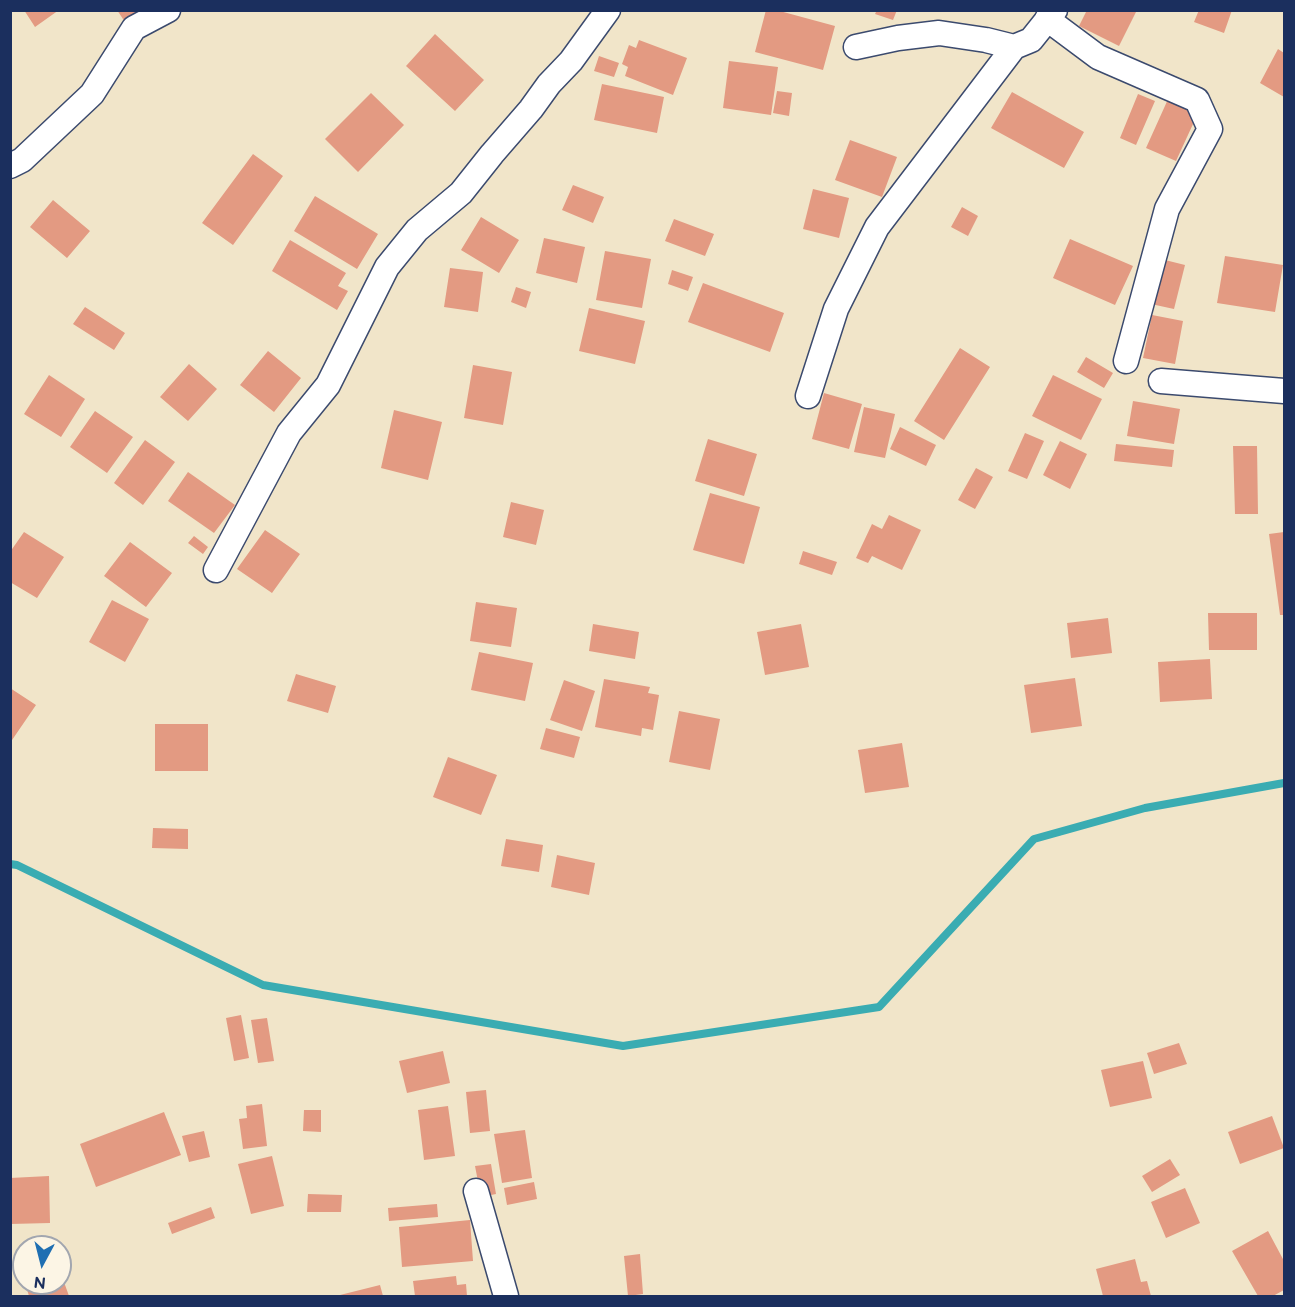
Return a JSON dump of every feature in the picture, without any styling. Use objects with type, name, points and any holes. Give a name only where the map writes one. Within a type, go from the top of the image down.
[{"type":"street","points":[[10,166],[22,160],[92,94],[134,28],[168,10]]},
{"type":"street","points":[[216,570],[289,433],[328,386],[387,267],[417,230],[461,193],[549,84],[571,61],[608,10]]},
{"type":"street","points":[[808,396],[836,309],[877,227],[1014,47],[1032,40],[1051,15],[1098,57],[1197,100],[1210,129],[1167,209],[1126,361]]},
{"type":"street","points":[[856,47],[898,38],[939,33],[1014,47]]},
{"type":"street","points":[[1161,381],[1284,391]]},
{"type":"street","points":[[476,1191],[506,1296]]},
{"type":"building","points":[[24,10],[59,10],[35,27]]},
{"type":"building","points":[[117,10],[142,10],[125,22]]},
{"type":"building","points":[[766,10],[776,10],[835,26],[823,70],[755,52]]},
{"type":"building","points":[[877,10],[897,10],[893,20],[875,14]]},
{"type":"building","points":[[1087,10],[1137,10],[1119,46],[1079,26]]},
{"type":"building","points":[[1199,10],[1232,10],[1224,33],[1194,22]]},
{"type":"building","points":[[435,34],[484,80],[455,111],[406,66]]},
{"type":"building","points":[[639,40],[687,58],[673,95],[625,76],[628,67],[622,64],[629,45],[636,48]]},
{"type":"building","points":[[1278,49],[1284,53],[1284,97],[1260,83]]},
{"type":"building","points":[[599,56],[619,63],[614,77],[594,71]]},
{"type":"building","points":[[729,61],[778,67],[771,115],[723,108]]},
{"type":"building","points":[[602,84],[664,97],[657,133],[594,120]]},
{"type":"building","points":[[777,91],[792,93],[789,116],[773,113]]},
{"type":"building","points":[[1012,92],[1084,132],[1064,168],[991,128]]},
{"type":"building","points":[[371,93],[404,125],[358,172],[325,139]]},
{"type":"building","points":[[1138,94],[1155,101],[1136,145],[1120,138]]},
{"type":"building","points":[[1169,97],[1199,111],[1176,161],[1146,148]]},
{"type":"building","points":[[850,140],[897,157],[882,197],[835,180]]},
{"type":"building","points":[[253,154],[283,176],[233,245],[202,223]]},
{"type":"building","points":[[573,185],[604,197],[593,223],[562,210]]},
{"type":"building","points":[[813,189],[849,198],[839,238],[803,229]]},
{"type":"building","points":[[315,196],[378,234],[357,269],[294,231]]},
{"type":"building","points":[[53,200],[90,231],[67,258],[30,227]]},
{"type":"building","points":[[962,207],[978,216],[968,236],[951,227]]},
{"type":"building","points":[[481,217],[519,240],[499,273],[461,250]]},
{"type":"building","points":[[674,219],[714,234],[705,256],[665,241]]},
{"type":"building","points":[[544,238],[585,247],[577,283],[536,273]]},
{"type":"building","points":[[1070,239],[1133,266],[1115,305],[1053,278]]},
{"type":"building","points":[[290,240],[346,273],[338,286],[348,291],[337,310],[272,271]]},
{"type":"building","points":[[605,251],[651,259],[642,308],[596,300]]},
{"type":"building","points":[[1225,256],[1283,265],[1275,312],[1217,303]]},
{"type":"building","points":[[1161,259],[1185,265],[1174,309],[1151,304]]},
{"type":"building","points":[[450,268],[483,272],[478,312],[444,307]]},
{"type":"building","points":[[672,270],[693,277],[688,291],[668,284]]},
{"type":"building","points":[[703,283],[784,313],[770,352],[688,322]]},
{"type":"building","points":[[516,287],[531,292],[526,308],[511,302]]},
{"type":"building","points":[[85,307],[125,333],[114,350],[73,324]]},
{"type":"building","points":[[589,308],[645,321],[635,364],[579,351]]},
{"type":"building","points":[[1152,315],[1183,321],[1175,364],[1143,358]]},
{"type":"building","points":[[960,348],[990,367],[944,440],[914,421]]},
{"type":"building","points":[[268,351],[301,378],[274,412],[240,385]]},
{"type":"building","points":[[1086,357],[1113,373],[1104,388],[1077,372]]},
{"type":"building","points":[[189,364],[217,389],[188,421],[160,397]]},
{"type":"building","points":[[473,365],[512,372],[503,425],[464,418]]},
{"type":"building","points":[[49,375],[85,399],[61,437],[24,414]]},
{"type":"building","points":[[1053,375],[1102,399],[1081,440],[1032,416]]},
{"type":"building","points":[[824,393],[862,404],[849,449],[812,439]]},
{"type":"building","points":[[1133,401],[1180,409],[1174,444],[1127,436]]},
{"type":"building","points":[[864,407],[895,414],[885,458],[854,452]]},
{"type":"building","points":[[394,410],[442,422],[428,480],[381,468]]},
{"type":"building","points":[[95,411],[133,437],[107,473],[70,447]]},
{"type":"building","points":[[900,427],[936,445],[926,466],[890,449]]},
{"type":"building","points":[[1025,433],[1044,441],[1027,479],[1008,471]]},
{"type":"building","points":[[708,439],[757,454],[744,496],[695,481]]},
{"type":"building","points":[[145,440],[175,462],[143,505],[114,483]]},
{"type":"building","points":[[1060,441],[1087,454],[1070,489],[1043,475]]},
{"type":"building","points":[[1116,444],[1174,450],[1172,467],[1114,461]]},
{"type":"building","points":[[1233,446],[1257,446],[1258,514],[1235,514]]},
{"type":"building","points":[[976,468],[993,477],[975,509],[958,500]]},
{"type":"building","points":[[188,472],[235,505],[214,533],[168,501]]},
{"type":"building","points":[[710,493],[760,507],[744,564],[693,550]]},
{"type":"building","points":[[511,502],[544,510],[536,545],[503,537]]},
{"type":"building","points":[[889,515],[921,530],[902,570],[872,556],[868,563],[856,558],[872,524],[882,529]]},
{"type":"building","points":[[265,530],[300,554],[272,593],[237,569]]},
{"type":"building","points":[[24,532],[64,557],[37,598],[10,582],[10,552]]},
{"type":"building","points":[[1284,532],[1284,615],[1280,615],[1269,534]]},
{"type":"building","points":[[194,536],[208,547],[203,554],[188,543]]},
{"type":"building","points":[[130,542],[172,573],[146,607],[104,576]]},
{"type":"building","points":[[803,551],[837,562],[832,575],[799,564]]},
{"type":"building","points":[[112,600],[149,619],[125,662],[89,642]]},
{"type":"building","points":[[476,602],[517,608],[511,647],[470,641]]},
{"type":"building","points":[[1208,613],[1257,613],[1257,650],[1209,650]]},
{"type":"building","points":[[1108,618],[1112,653],[1071,658],[1067,623]]},
{"type":"building","points":[[593,624],[639,632],[635,659],[589,651]]},
{"type":"building","points":[[801,624],[809,667],[765,675],[757,632]]},
{"type":"building","points":[[479,652],[533,663],[525,701],[471,690]]},
{"type":"building","points":[[1210,659],[1212,699],[1160,702],[1158,662]]},
{"type":"building","points":[[296,674],[336,686],[328,713],[287,701]]},
{"type":"building","points":[[1075,678],[1082,726],[1031,733],[1024,685]]},
{"type":"building","points":[[604,679],[650,687],[648,693],[659,695],[653,730],[642,728],[641,736],[595,727]]},
{"type":"building","points":[[564,680],[595,691],[582,731],[550,720]]},
{"type":"building","points":[[10,688],[36,705],[10,743]]},
{"type":"building","points":[[679,711],[720,719],[710,770],[669,762]]},
{"type":"building","points":[[155,724],[208,724],[208,771],[155,771]]},
{"type":"building","points":[[546,728],[580,737],[574,758],[540,749]]},
{"type":"building","points":[[902,743],[909,787],[865,793],[858,750]]},
{"type":"building","points":[[448,757],[497,775],[481,815],[433,797]]},
{"type":"building","points":[[153,828],[188,829],[188,849],[152,848]]},
{"type":"building","points":[[506,839],[543,845],[539,872],[501,866]]},
{"type":"building","points":[[557,855],[595,863],[589,895],[551,887]]},
{"type":"building","points":[[241,1015],[249,1058],[234,1061],[226,1018]]},
{"type":"building","points":[[267,1018],[274,1061],[258,1063],[251,1020]]},
{"type":"building","points":[[1179,1043],[1187,1064],[1154,1074],[1147,1053]]},
{"type":"building","points":[[443,1051],[450,1083],[407,1093],[399,1061]]},
{"type":"building","points":[[1143,1061],[1152,1098],[1110,1107],[1101,1070]]},
{"type":"building","points":[[486,1090],[490,1131],[470,1133],[466,1092]]},
{"type":"building","points":[[262,1104],[267,1146],[243,1149],[239,1119],[247,1118],[246,1106]]},
{"type":"building","points":[[448,1106],[455,1156],[424,1160],[418,1110]]},
{"type":"building","points":[[304,1110],[321,1110],[321,1132],[303,1131]]},
{"type":"building","points":[[164,1112],[181,1155],[96,1187],[80,1144]]},
{"type":"building","points":[[1272,1116],[1284,1148],[1240,1164],[1228,1132]]},
{"type":"building","points":[[525,1130],[532,1178],[502,1183],[494,1134]]},
{"type":"building","points":[[204,1131],[210,1157],[189,1162],[182,1136]]},
{"type":"building","points":[[272,1156],[284,1206],[251,1214],[238,1164]]},
{"type":"building","points":[[1170,1159],[1180,1175],[1152,1192],[1142,1176]]},
{"type":"building","points":[[491,1164],[496,1194],[481,1197],[475,1166]]},
{"type":"building","points":[[49,1176],[50,1223],[10,1224],[10,1178]]},
{"type":"building","points":[[534,1182],[537,1199],[507,1205],[504,1188]]},
{"type":"building","points":[[1185,1188],[1200,1223],[1166,1238],[1151,1202]]},
{"type":"building","points":[[308,1194],[342,1195],[341,1212],[307,1212]]},
{"type":"building","points":[[437,1204],[438,1217],[389,1221],[388,1208]]},
{"type":"building","points":[[211,1207],[215,1218],[172,1234],[168,1223]]},
{"type":"building","points":[[470,1220],[473,1261],[402,1267],[399,1227]]},
{"type":"building","points":[[1268,1231],[1284,1261],[1284,1290],[1273,1296],[1258,1296],[1232,1251]]},
{"type":"building","points":[[640,1254],[643,1294],[628,1296],[624,1256]]},
{"type":"building","points":[[1135,1259],[1141,1282],[1147,1281],[1151,1296],[1103,1296],[1096,1269]]},
{"type":"building","points":[[456,1276],[457,1285],[466,1284],[467,1296],[415,1296],[413,1281]]},
{"type":"building","points":[[380,1285],[383,1296],[336,1296]]},
{"type":"building","points":[[29,1295],[69,1296],[29,1296]]},
{"type":"waterway","points":[[10,864],[17,865],[263,985],[623,1046],[879,1007],[1034,839],[1145,808],[1284,783]]}]
